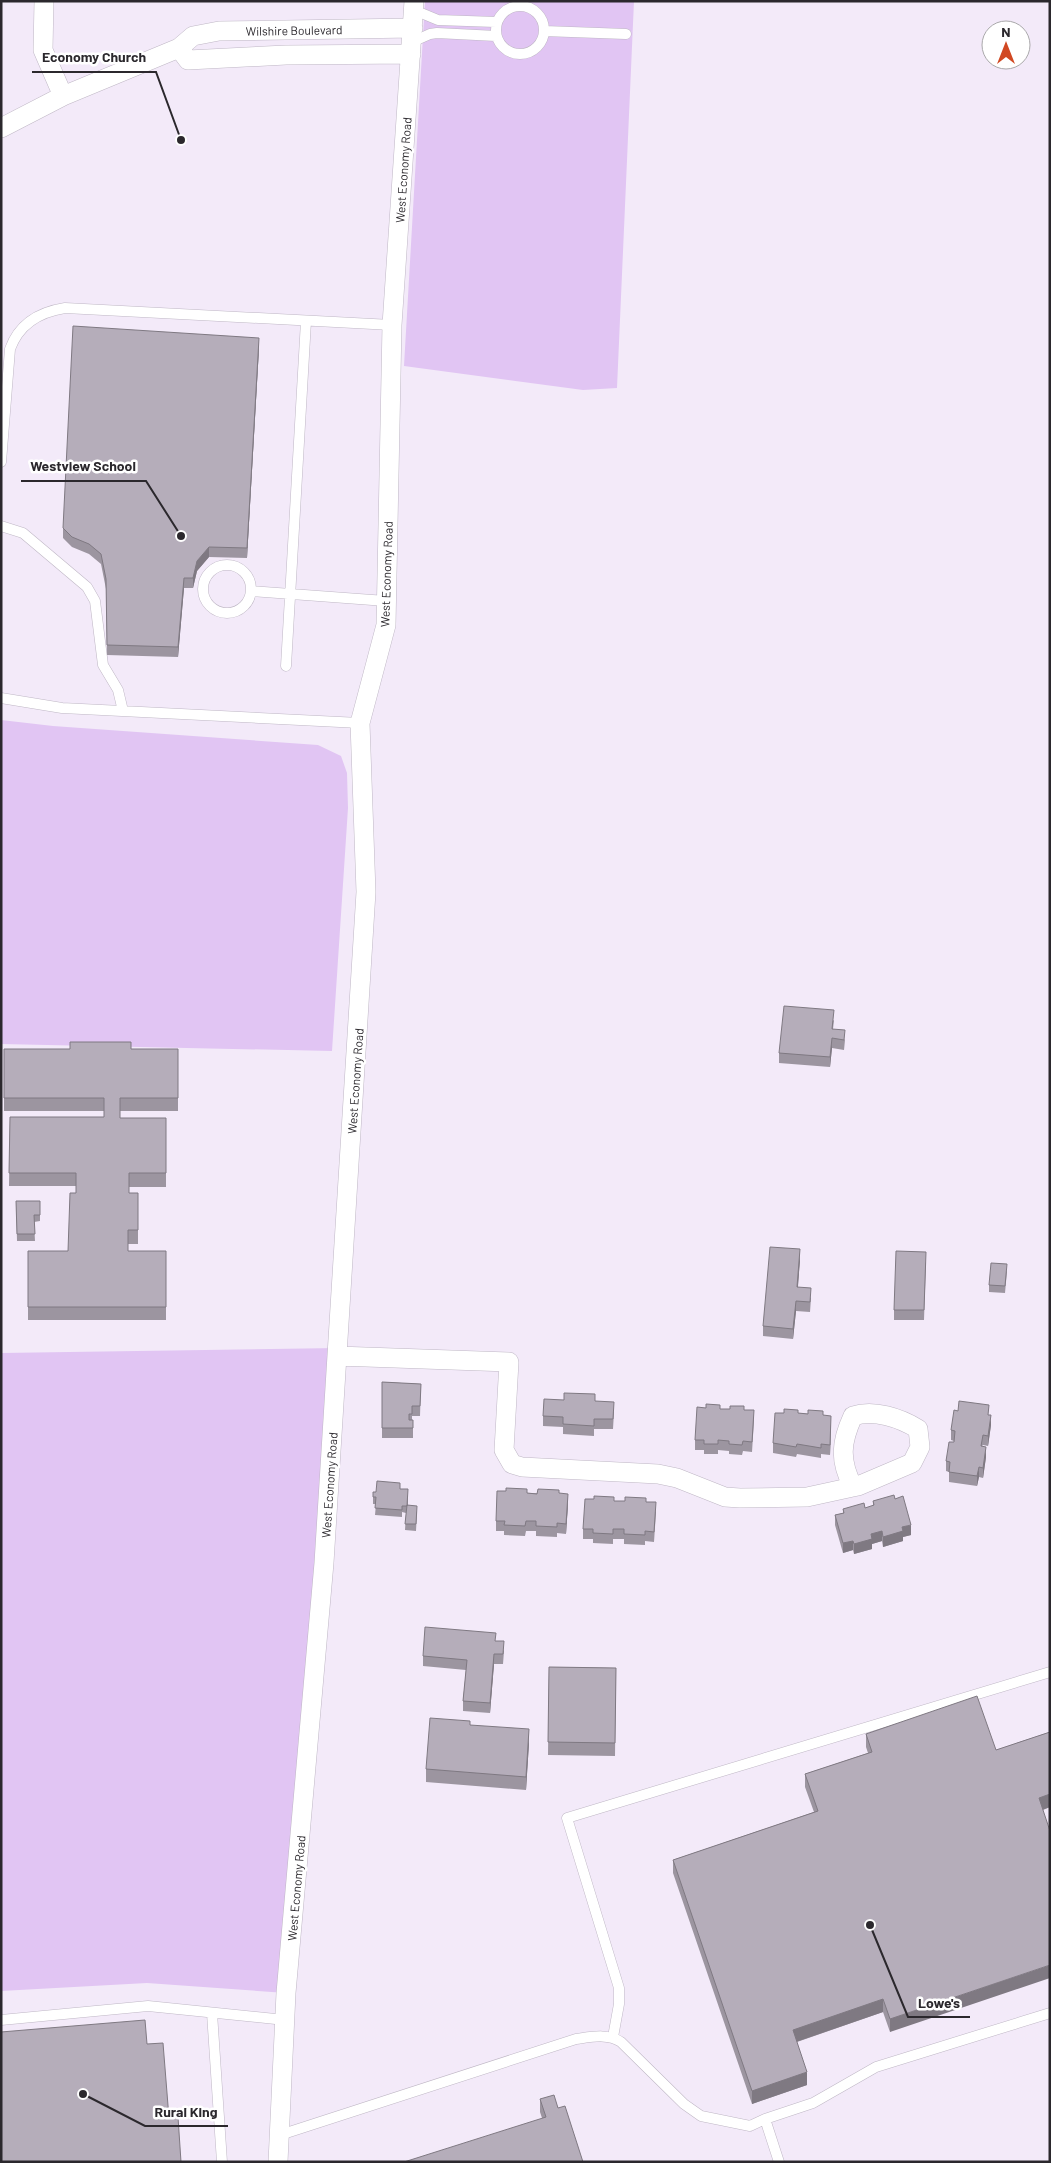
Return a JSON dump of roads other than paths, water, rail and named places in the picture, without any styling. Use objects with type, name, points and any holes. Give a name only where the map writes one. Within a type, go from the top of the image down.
[{"type":"street","points":[[44,1],[43,50],[63,96]]},
{"type":"street","name":"Wilshire Boulevard","points":[[179,48],[188,60],[286,55],[413,27]]},
{"type":"street","name":"Wilshire Boulevard","points":[[1,128],[63,96],[179,48],[193,36],[219,31],[413,27]]},
{"type":"street","name":"West Economy Road","points":[[278,2162],[285,2020],[323,1573],[366,892],[360,723],[386,625],[392,325],[413,27]]},
{"type":"street","points":[[337,1356],[508,1362],[504,1450],[512,1464],[522,1467],[658,1474],[677,1478],[725,1497],[807,1498],[853,1487],[912,1463],[920,1447],[918,1429],[904,1421],[885,1416],[861,1413],[853,1416],[846,1432],[843,1454],[843,1466],[853,1487]]},
{"type":"lane","points":[[521,5],[536,11],[541,18],[544,31],[541,42],[536,48],[520,54],[505,50],[496,36],[496,22],[506,9],[521,5]]},
{"type":"lane","points":[[413,27],[438,20],[496,22]]},
{"type":"lane","points":[[413,27],[430,34],[496,36]]},
{"type":"lane","points":[[544,31],[626,34]]},
{"type":"lane","points":[[1,462],[10,349],[14,336],[22,327],[48,310],[65,308],[392,325]]},
{"type":"lane","points":[[286,666],[306,321]]},
{"type":"lane","points":[[1,526],[23,533],[86,587],[95,601],[103,665],[118,690],[123,711]]},
{"type":"lane","points":[[218,566],[234,566],[247,575],[252,591],[250,598],[240,610],[224,614],[216,611],[205,600],[203,584],[212,570],[218,566]]},
{"type":"lane","points":[[252,591],[386,601]]},
{"type":"lane","points":[[1,698],[62,708],[360,723]]},
{"type":"lane","points":[[613,2037],[619,2004],[619,1988],[567,1818],[1050,1672]]},
{"type":"lane","points":[[1,2020],[148,2006],[285,2020]]},
{"type":"lane","points":[[212,2013],[222,2162]]},
{"type":"lane","points":[[280,2135],[576,2039],[613,2037],[636,2056],[684,2104],[701,2116],[750,2126],[813,2103],[876,2067],[1050,2014]]},
{"type":"lane","points":[[765,2119],[779,2162]]},
{"type":"place","name":"Economy Church","points":[[181,140]]},
{"type":"place","name":"Westview School","points":[[181,536]]},
{"type":"place","name":"Lowe's","points":[[870,1925]]},
{"type":"place","name":"Rural King","points":[[83,2094]]}]
